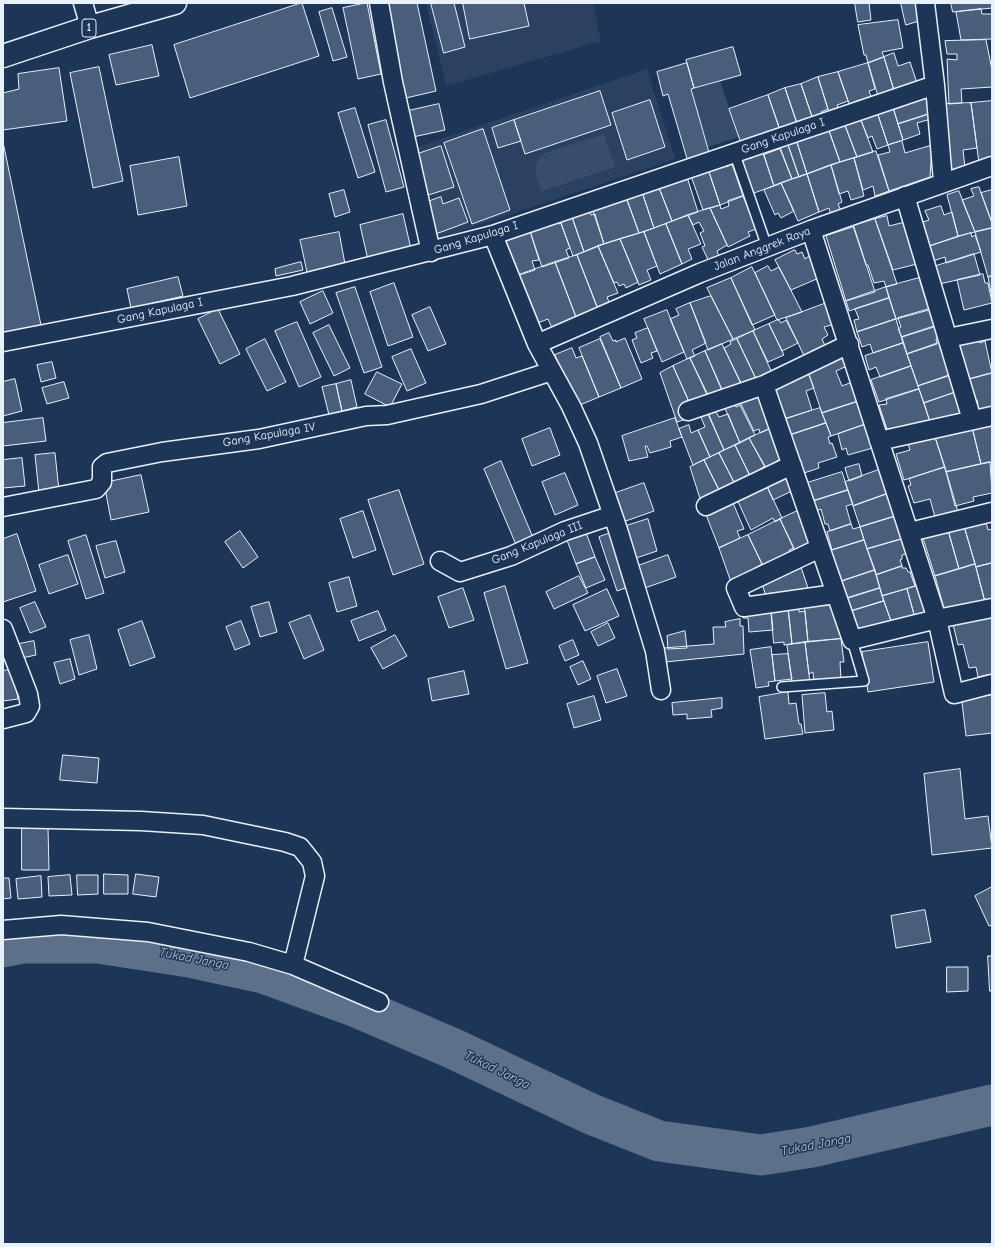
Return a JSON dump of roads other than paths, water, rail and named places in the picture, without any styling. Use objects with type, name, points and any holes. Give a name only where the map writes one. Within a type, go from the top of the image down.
[{"type":"highway","name":"1","points":[[3,56],[90,27],[170,4]]},
{"type":"street","points":[[83,3],[90,27]]},
{"type":"street","points":[[379,3],[392,82],[431,252]]},
{"type":"street","points":[[925,3],[935,85],[943,182]]},
{"type":"street","name":"Gang Kapulaga I","points":[[3,342],[292,286],[431,252],[493,235],[935,85]]},
{"type":"street","name":"Jalan Anggrek Raya","points":[[537,344],[700,273],[811,230],[943,182],[992,166]]},
{"type":"street","points":[[904,196],[972,420]]},
{"type":"street","points":[[811,230],[937,619],[954,694],[992,684]]},
{"type":"street","points":[[493,235],[537,344],[579,421],[613,515],[655,651],[661,690]]},
{"type":"street","points":[[948,338],[992,329]]},
{"type":"street","points":[[688,411],[764,385],[849,344]]},
{"type":"street","name":"Gang Kapulaga IV","points":[[3,507],[96,489],[102,482],[102,467],[107,463],[162,452],[259,439],[366,416],[386,415],[481,394],[552,371]]},
{"type":"street","points":[[764,385],[852,640],[937,619],[992,608]]},
{"type":"street","points":[[879,441],[992,416]]},
{"type":"street","points":[[706,506],[792,465]]},
{"type":"street","points":[[910,532],[992,512]]},
{"type":"street","name":"Gang Kapulaga III","points":[[440,561],[460,572],[511,556],[565,531],[613,515]]},
{"type":"street","points":[[820,548],[736,588],[744,607],[835,594]]},
{"type":"street","points":[[3,629],[28,694],[30,706],[26,714],[3,719]]},
{"type":"street","points":[[3,818],[141,821],[203,825],[285,842],[300,848],[312,862],[315,876],[293,965]]},
{"type":"street","points":[[3,930],[61,925],[148,932],[249,952],[293,965],[379,1002]]},
{"type":"lane","points":[[734,152],[767,247]]},
{"type":"lane","points":[[782,687],[864,681],[852,640]]},
{"type":"waterway","name":"Tukad Janga","points":[[3,947],[23,943],[98,943],[189,957],[263,973],[354,1006],[454,1049],[591,1114],[659,1141],[761,1155],[812,1147],[992,1105]]}]
